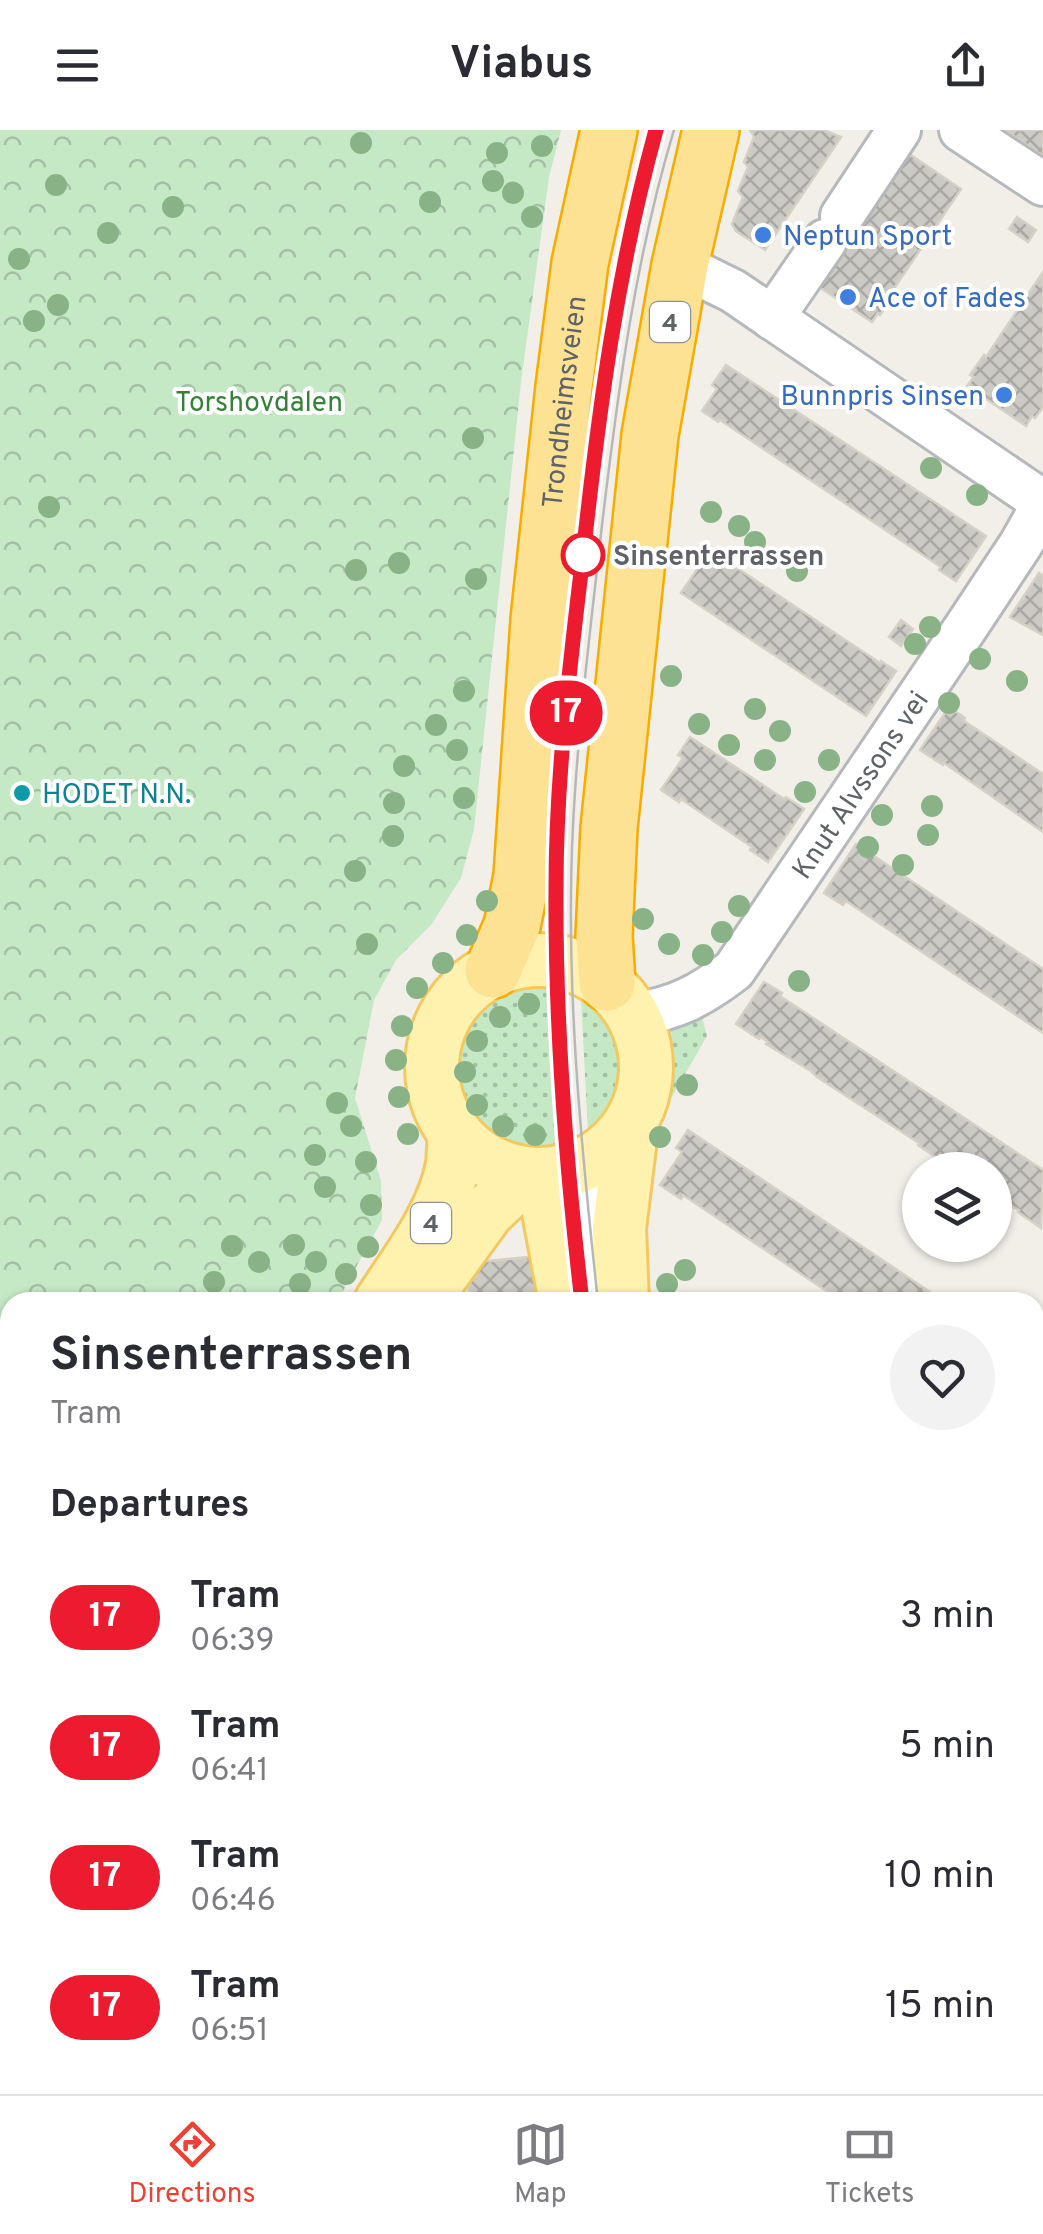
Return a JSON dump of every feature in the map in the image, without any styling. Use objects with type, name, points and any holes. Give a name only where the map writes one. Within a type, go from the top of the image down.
[{"type":"highway","name":"4","points":[[620,999],[604,936],[609,828],[650,435],[680,265],[711,130]]},
{"type":"highway","name":"Trondheimsveien","points":[[492,970],[512,926],[522,876],[539,620],[564,386],[580,263],[603,155]]},
{"type":"main road","points":[[621,1292],[618,1228],[632,1122],[645,1088],[647,1069],[646,1051],[620,999],[573,964],[547,960],[514,962],[476,980],[462,992],[440,1024],[434,1043],[432,1081],[436,1100],[455,1133],[486,1161],[506,1169],[549,1172],[598,1157],[632,1122]]},
{"type":"main road","name":"4","points":[[387,1292],[432,1221],[453,1163],[455,1133]]},
{"type":"main road","points":[[549,1172],[570,1292]]},
{"type":"main road","name":"4","points":[[432,1292],[487,1212],[549,1172]]},
{"type":"street","points":[[772,318],[899,130]]},
{"type":"street","points":[[961,130],[1043,184]]},
{"type":"street","points":[[680,265],[733,291],[1043,504]]},
{"type":"street","name":"Knut Alvssons vei","points":[[620,999],[680,1005],[734,970],[1021,544],[1043,504]]},
{"type":"green space","name":"Torshovdalen","points":[[0,130],[561,130],[549,177],[521,382],[474,829],[461,878],[431,925],[396,960],[374,1000],[355,1098],[381,1181],[382,1220],[342,1292],[0,1292]]},
{"type":"green space","points":[[538,986],[550,988],[560,1144],[521,1148],[489,1137],[466,1113],[458,1098],[452,1065],[459,1037],[481,1008],[504,994]]},
{"type":"green space","points":[[581,998],[599,1010],[612,1026],[624,1063],[616,1101],[605,1118],[588,1132]]},
{"type":"green space","points":[[700,1009],[707,1036],[673,1095],[667,1097],[669,1056],[662,1025]]},
{"type":"building","points":[[750,130],[824,130],[841,137],[765,250],[736,231],[732,224],[743,197],[738,191],[754,137]]},
{"type":"building","points":[[1005,130],[1043,130],[1043,156]]},
{"type":"building","points":[[902,149],[961,189],[891,293],[894,295],[872,322],[813,283]]},
{"type":"building","points":[[1017,217],[1036,230],[1028,242],[1009,229]]},
{"type":"building","points":[[1043,272],[1043,407],[1026,426],[967,386],[974,377],[970,375]]},
{"type":"building","points":[[726,365],[986,536],[956,581],[939,570],[941,567],[702,411],[717,389],[712,385]]},
{"type":"building","points":[[707,544],[725,560],[896,671],[866,716],[681,593],[698,568],[693,565]]},
{"type":"building","points":[[1039,573],[1043,576],[1043,635],[1010,617]]},
{"type":"building","points":[[901,620],[913,629],[901,646],[889,637]]},
{"type":"building","points":[[949,707],[1043,774],[1043,832],[920,750]]},
{"type":"building","points":[[690,737],[804,809],[768,862],[681,799],[679,802],[661,790],[683,758],[678,755]]},
{"type":"building","points":[[856,844],[1043,969],[1043,1033],[846,901],[843,905],[824,893]]},
{"type":"building","points":[[764,982],[782,993],[780,996],[1043,1170],[1041,1228],[1012,1206],[1012,1152],[928,1152],[761,1037],[736,1024]]},
{"type":"building","points":[[688,1130],[930,1292],[828,1292],[683,1195],[681,1199],[660,1185],[682,1152],[676,1148]]},
{"type":"building","points":[[536,1256],[550,1292],[469,1292],[467,1276],[479,1262]]},
{"type":"tram line","points":[[581,1292],[560,1043],[556,939],[559,800],[574,626],[604,385],[631,231],[656,130]]},
{"type":"tram line","name":"17","points":[[581,1292],[558,990],[556,889],[561,763],[604,376],[630,230],[656,130]]},
{"type":"tram line","points":[[597,1292],[573,1004],[571,885],[575,788],[589,638],[622,375],[638,276],[674,130]]},
{"type":"place","name":"Neptun Sport","points":[[763,235]]},
{"type":"place","name":"Ace of Fades","points":[[848,297]]},
{"type":"place","name":"Bunnpris Sinsen","points":[[1004,395]]},
{"type":"place","name":"Sinsenterrassen","points":[[583,555]]},
{"type":"place","name":"HODET N.N.","points":[[22,793]]}]
